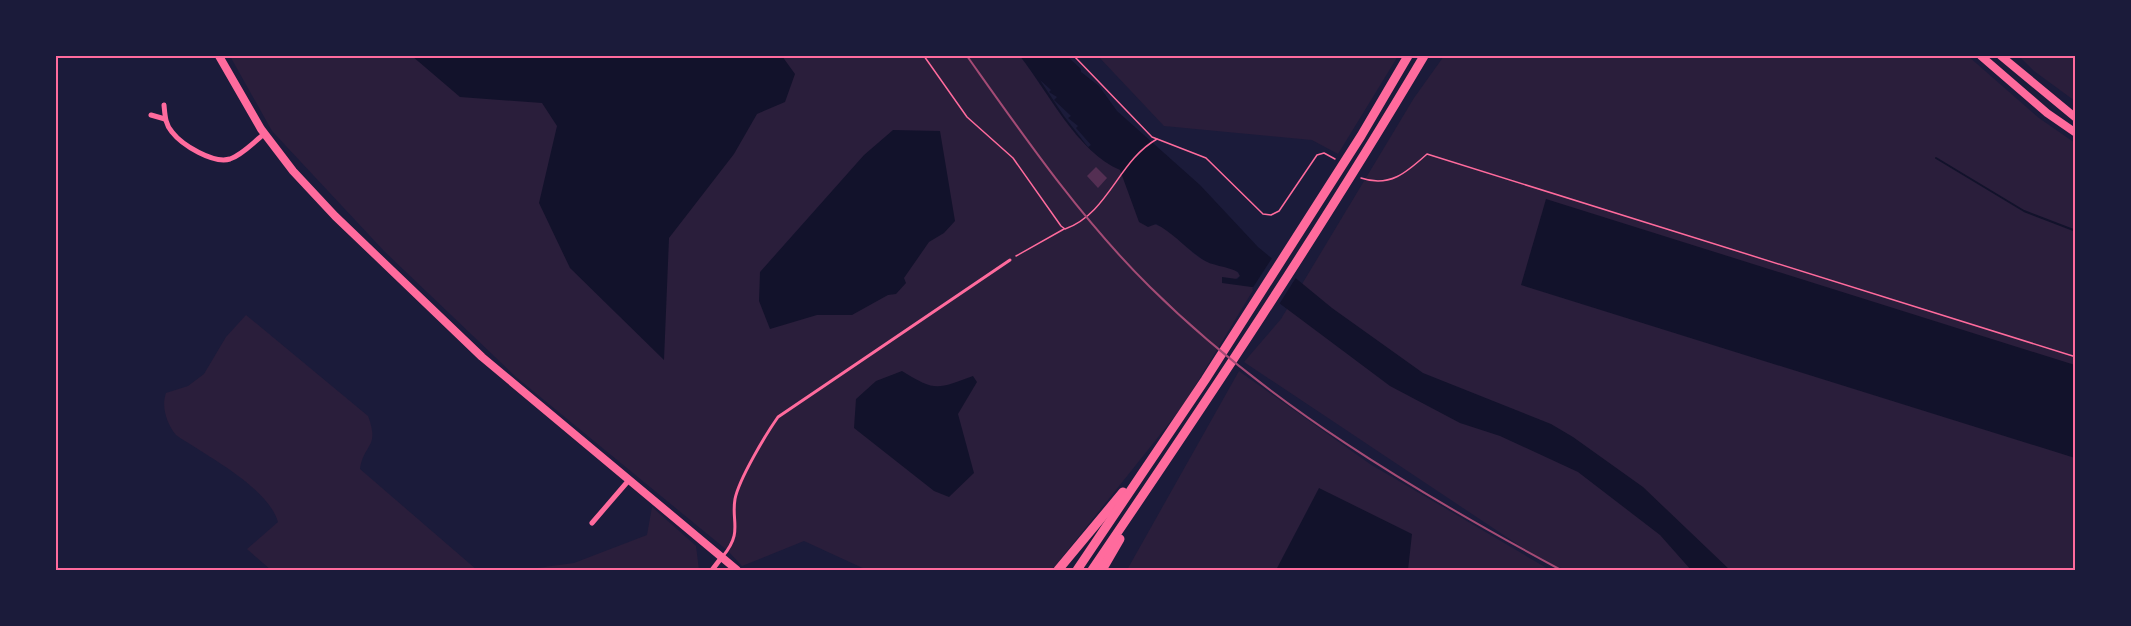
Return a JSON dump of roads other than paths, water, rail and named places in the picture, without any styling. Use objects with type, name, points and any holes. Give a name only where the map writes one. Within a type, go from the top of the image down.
[{"type":"highway","points":[[1077,570],[1138,476],[1205,380],[1361,136],[1408,56]]},
{"type":"highway","points":[[1092,570],[1216,387],[1372,143],[1424,56]]},
{"type":"highway","points":[[1058,570],[1138,476]]},
{"type":"highway","points":[[1102,570],[1148,488]]},
{"type":"main road","points":[[219,56],[264,134],[293,171],[335,216],[482,357],[737,570]]},
{"type":"main road","points":[[1981,56],[2047,113],[2076,134]]},
{"type":"main road","points":[[2001,56],[2076,118]]},
{"type":"street","points":[[164,105],[165,119],[172,133],[203,156],[220,161],[232,159],[264,134]]},
{"type":"street","points":[[151,115],[165,119]]},
{"type":"street","points":[[592,523],[629,480]]},
{"type":"street","points":[[712,570],[722,557]]},
{"type":"lane","points":[[722,557],[737,529],[736,497],[768,431],[782,413],[1010,260]]},
{"type":"waterway","points":[[1936,158],[2024,211],[2076,231]]},
{"type":"railway","points":[[967,56],[1053,175],[1100,233],[1124,261],[1196,330],[1244,370],[1345,443],[1452,509],[1561,570]]}]
